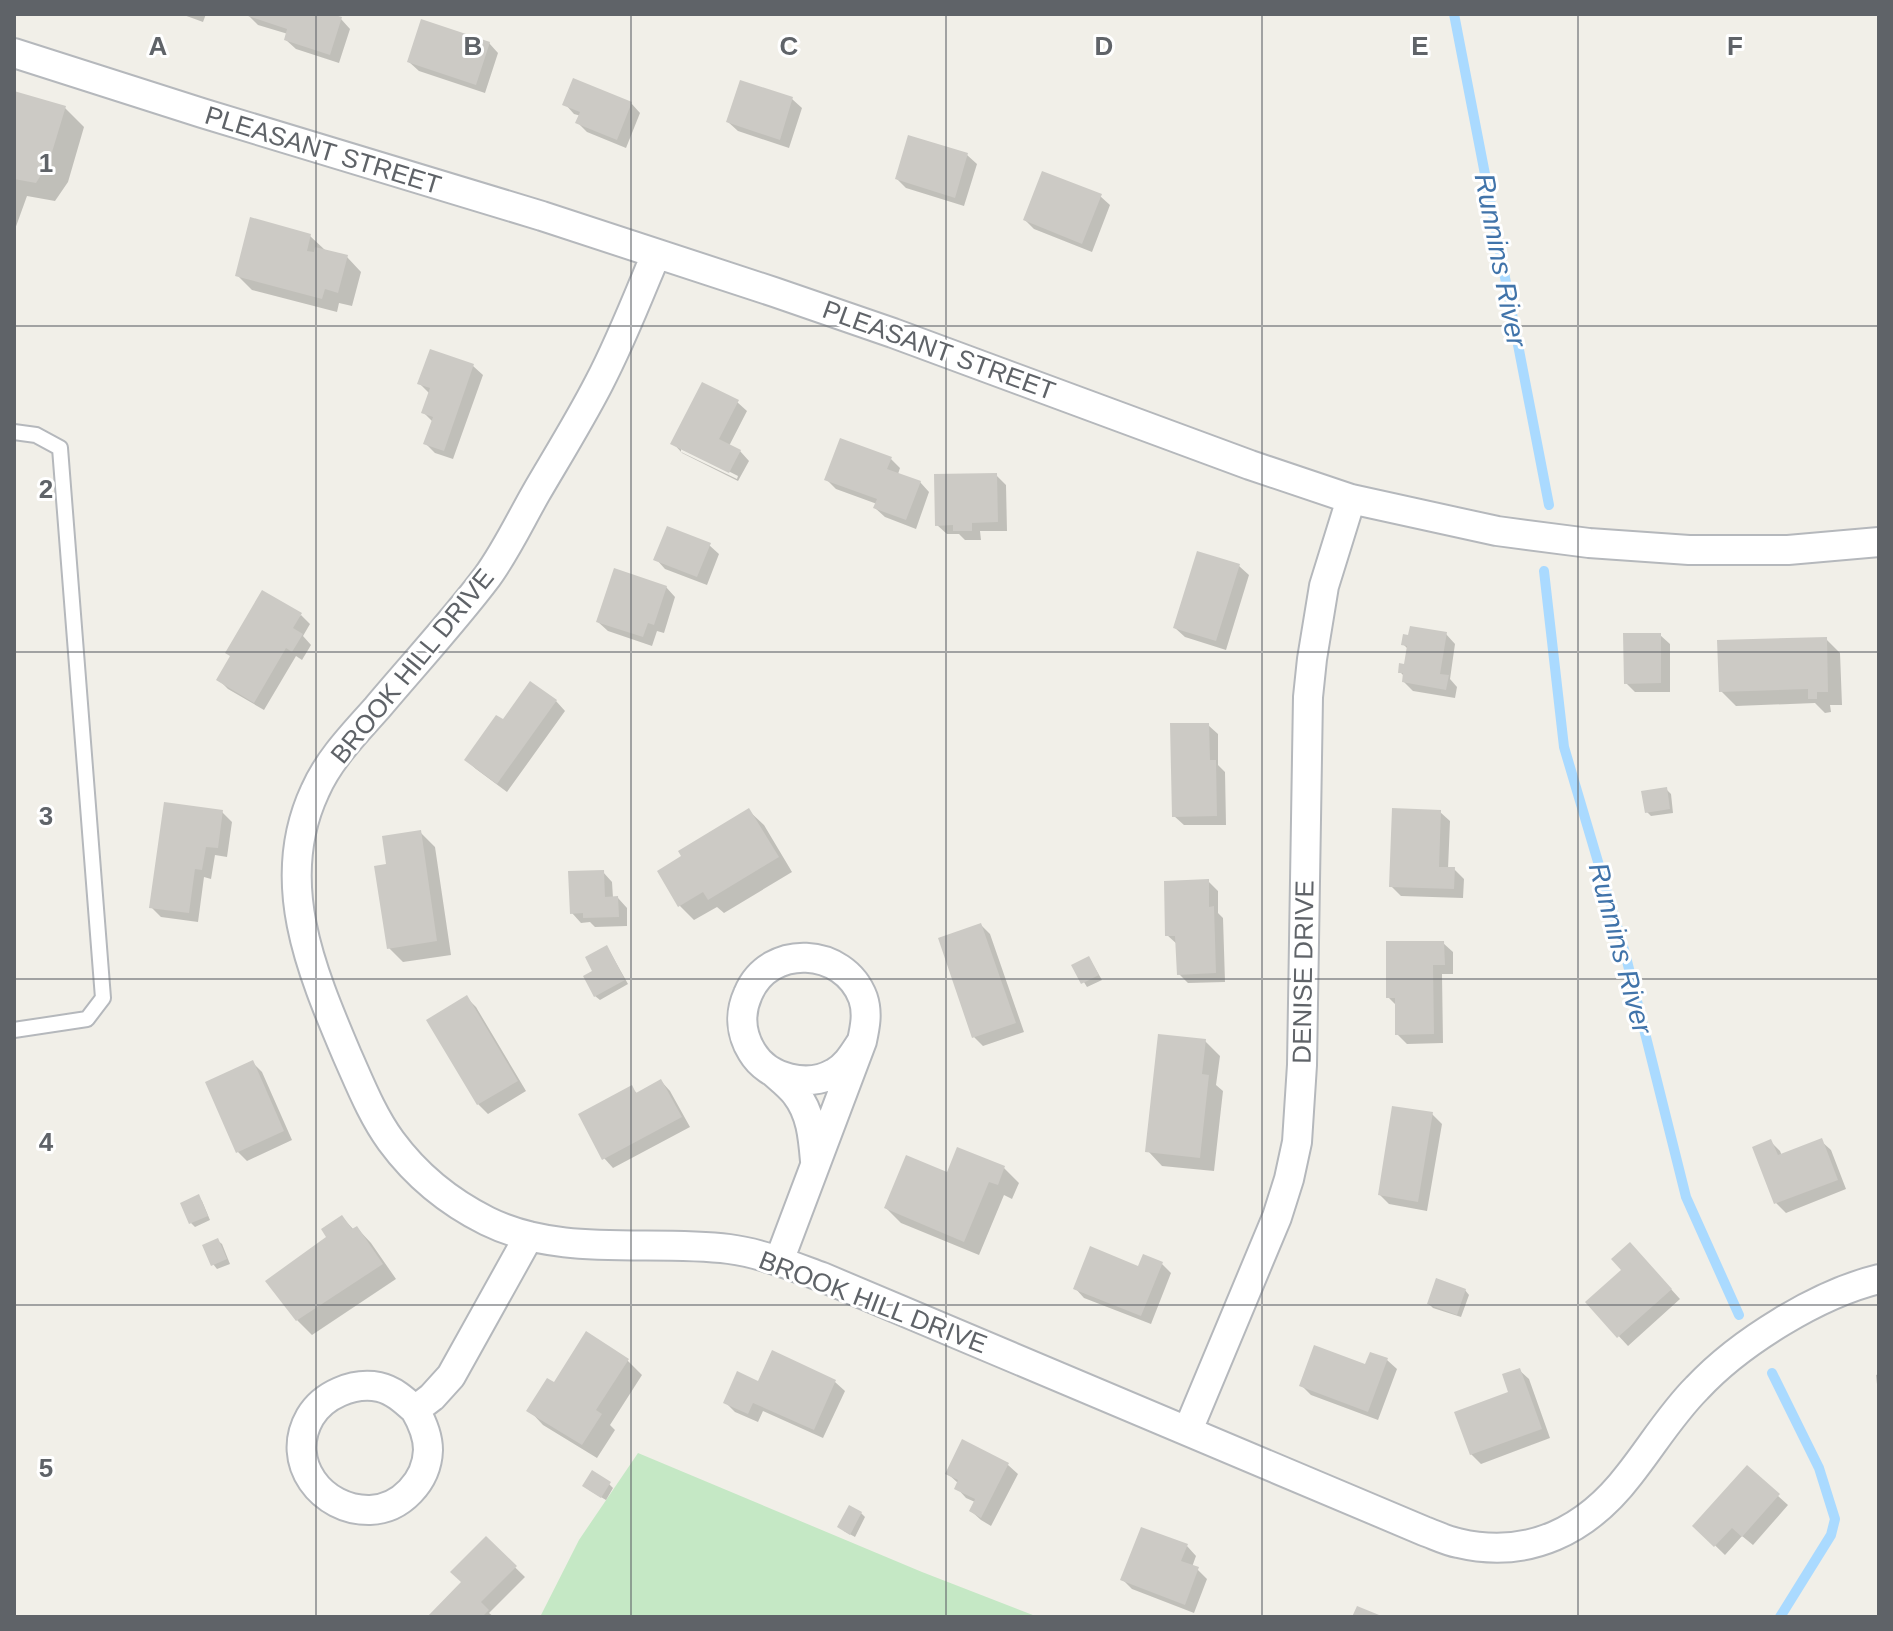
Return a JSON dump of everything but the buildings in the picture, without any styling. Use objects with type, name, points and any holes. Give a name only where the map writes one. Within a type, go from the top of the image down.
[{"type":"street","name":"PLEASANT STREET","points":[[14,53],[216,118],[542,216],[893,333],[1250,465],[1351,499],[1497,531],[1589,543],[1703,550],[1788,550],[1879,542]]},
{"type":"street","name":"BROOK HILL DRIVE","points":[[656,254],[598,386],[491,572],[336,754],[315,790],[302,828],[295,867],[297,908],[318,988],[374,1115],[414,1169],[436,1189],[490,1223],[529,1236],[574,1244],[733,1249],[779,1261],[1424,1531],[1458,1543],[1496,1548],[1530,1544],[1559,1535],[1588,1518],[1629,1475],[1677,1409],[1699,1385],[1747,1344],[1811,1306],[1879,1279]]},
{"type":"street","name":"DENISE DRIVE","points":[[1188,1430],[1277,1217],[1297,1142],[1302,1065],[1308,697],[1324,586],[1351,499]]},
{"type":"street","points":[[779,1261],[816,1163],[862,1041],[866,1020],[863,999],[852,980],[836,966],[818,958],[799,957],[780,961],[764,971],[751,986],[744,1003],[742,1023],[746,1041],[756,1058],[795,1092],[803,1105],[809,1119],[816,1163]]},
{"type":"street","points":[[772,1072],[792,1079],[824,1077],[851,1059],[862,1041]]},
{"type":"street","points":[[415,1410],[451,1376],[529,1236]]},
{"type":"street","points":[[359,1386],[380,1387],[399,1396],[415,1410],[425,1428],[428,1449],[424,1470],[414,1488],[398,1502],[378,1510],[347,1508],[321,1493],[309,1477],[303,1457],[303,1437],[310,1418],[323,1402],[340,1391],[359,1386]]},
{"type":"lane","points":[[14,432],[36,435],[60,448],[103,998],[87,1019],[14,1030]]},
{"type":"green space","points":[[638,1453],[1038,1617],[540,1617],[579,1540]]},
{"type":"waterway","name":"Runnins River","points":[[1454,14],[1549,505]]},
{"type":"waterway","name":"Runnins River","points":[[1544,571],[1564,747],[1625,953],[1686,1197],[1739,1315]]},
{"type":"waterway","name":"Runnins River","points":[[1772,1373],[1819,1468],[1835,1519],[1831,1535],[1780,1617]]}]
